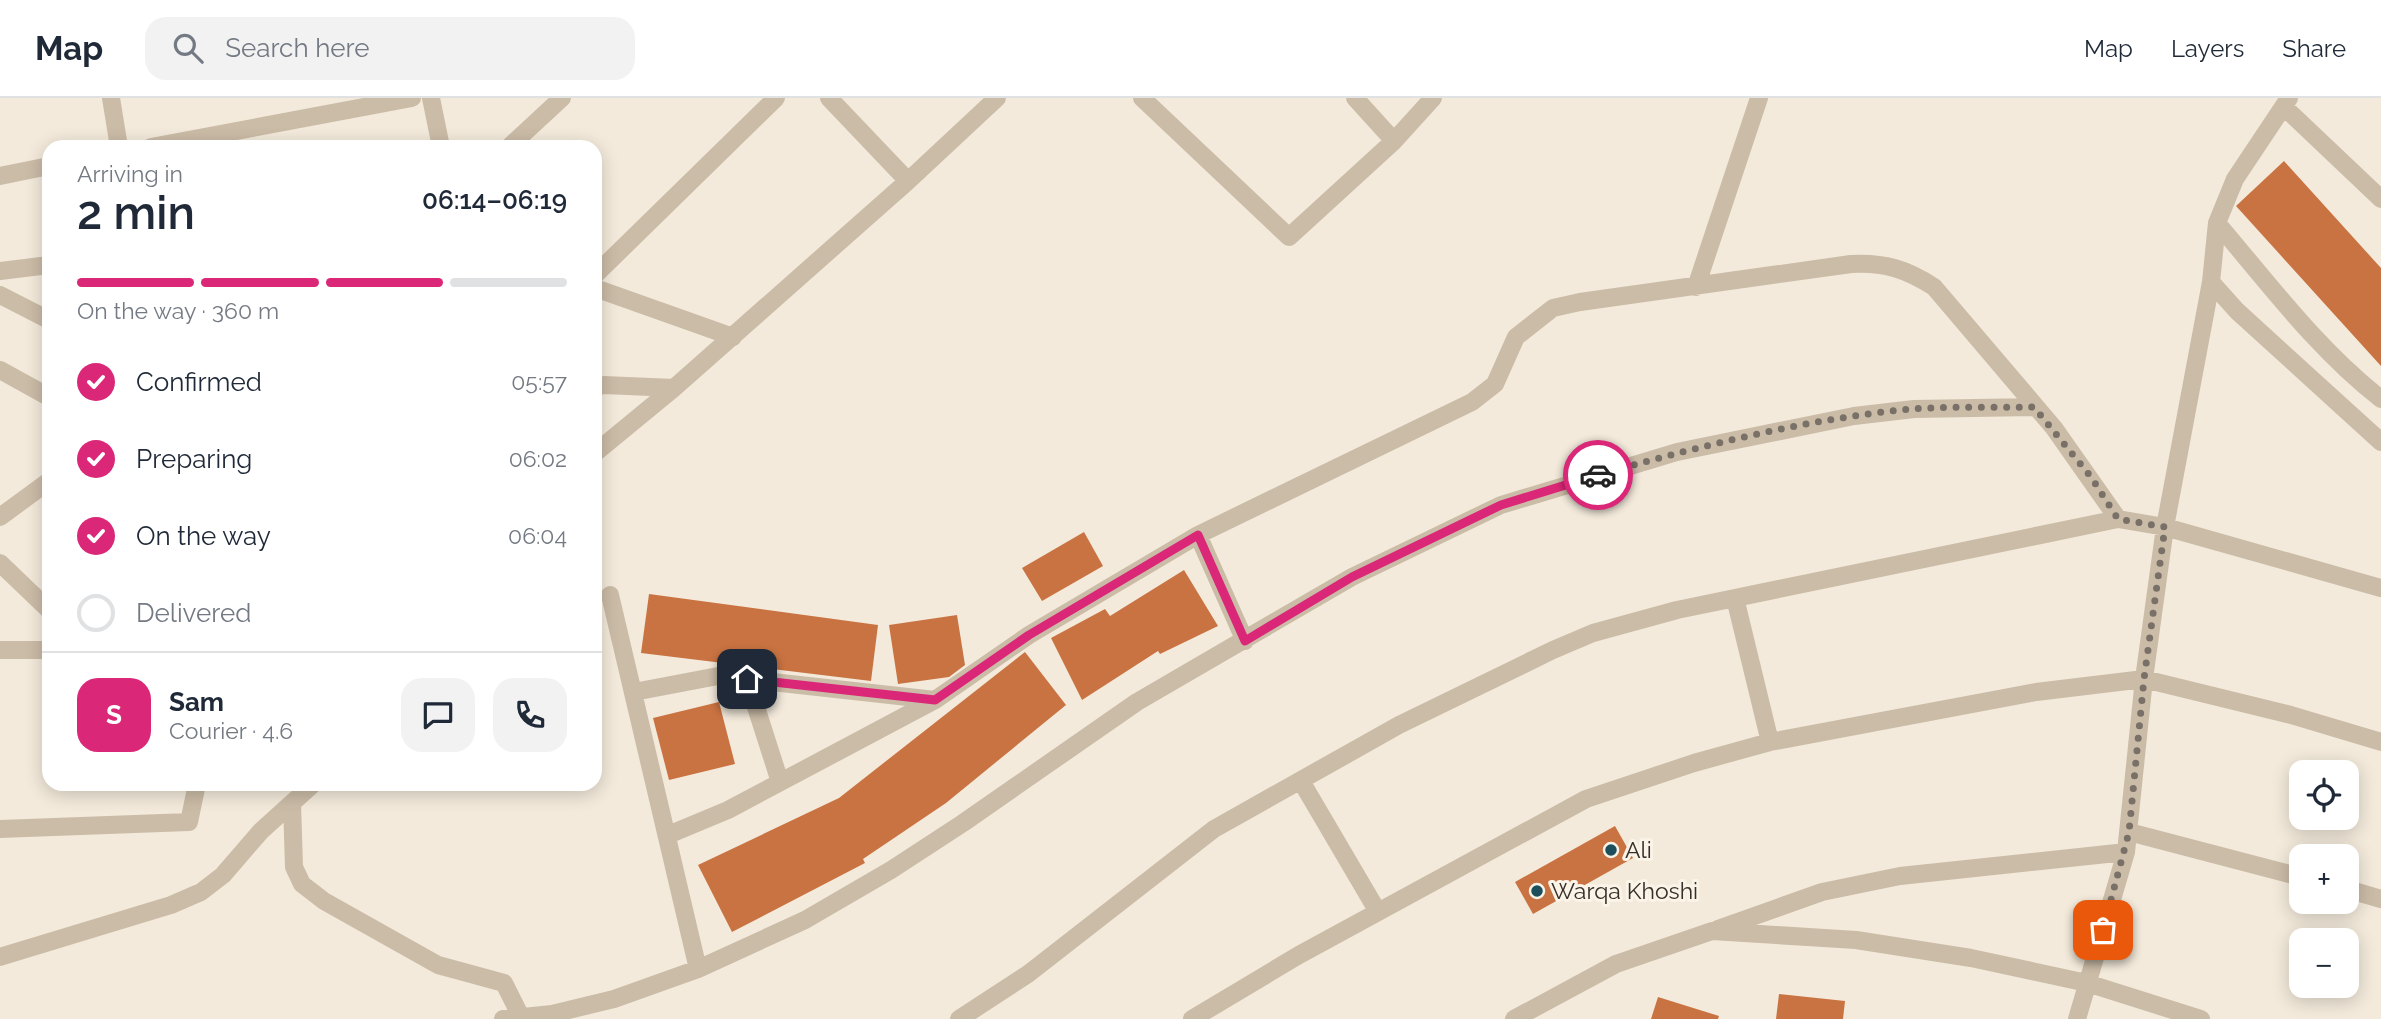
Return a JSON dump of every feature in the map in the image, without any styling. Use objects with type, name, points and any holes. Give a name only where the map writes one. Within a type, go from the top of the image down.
[{"type":"street","points":[[111,98],[118,140]]},
{"type":"street","points":[[188,140],[412,98]]},
{"type":"street","points":[[431,98],[440,140]]},
{"type":"street","points":[[517,140],[562,98]]},
{"type":"street","points":[[602,268],[776,98]]},
{"type":"street","points":[[829,98],[908,181]]},
{"type":"street","points":[[602,446],[733,337],[997,98]]},
{"type":"street","points":[[1142,98],[1289,237],[1394,141],[1433,98]]},
{"type":"street","points":[[1354,98],[1394,141]]},
{"type":"street","points":[[1696,287],[1759,98]]},
{"type":"street","points":[[2077,1019],[2126,852],[2144,679],[2165,527],[2211,282],[2217,223],[2235,179],[2287,103],[2381,199]]},
{"type":"street","points":[[0,171],[42,167]]},
{"type":"street","points":[[2217,223],[2351,376],[2381,399]]},
{"type":"street","points":[[668,835],[729,810],[935,700],[1029,635],[1198,535],[1472,402],[1494,384],[1516,337],[1553,309],[1580,302],[1851,264],[1890,265],[1911,272],[1934,287],[2091,477],[2118,519]]},
{"type":"street","points":[[0,271],[42,266]]},
{"type":"street","points":[[0,279],[18,304]]},
{"type":"street","points":[[2211,282],[2237,311],[2381,442]]},
{"type":"street","points":[[602,290],[733,337]]},
{"type":"street","points":[[0,295],[42,316]]},
{"type":"street","points":[[0,370],[42,393]]},
{"type":"street","points":[[602,385],[674,388]]},
{"type":"street","points":[[503,1019],[552,1014],[614,999],[698,969],[805,920],[891,870],[1138,702],[1364,571],[1501,505],[1677,452],[1854,416],[1914,409],[2034,407]]},
{"type":"street","points":[[0,517],[42,486]]},
{"type":"street","points":[[959,1019],[1028,974],[1214,829],[1410,719],[1573,641],[1665,613],[2118,519],[2165,527],[2381,588]]},
{"type":"street","points":[[1198,535],[1245,641]]},
{"type":"street","points":[[0,563],[42,603]]},
{"type":"street","points":[[610,594],[698,969]]},
{"type":"street","points":[[1735,598],[1770,742]]},
{"type":"street","points":[[0,650],[42,649]]},
{"type":"street","points":[[634,692],[718,676],[935,700]]},
{"type":"street","points":[[747,679],[780,782]]},
{"type":"street","points":[[1192,1019],[1378,912],[1586,799],[1629,783],[1770,742],[2036,692],[2144,679],[2291,715],[2381,742]]},
{"type":"street","points":[[1301,781],[1378,912]]},
{"type":"street","points":[[0,829],[189,822],[197,791]]},
{"type":"street","points":[[0,957],[171,905],[201,892],[223,875],[261,831],[305,791]]},
{"type":"street","points":[[292,803],[294,867],[302,884],[324,901],[438,965],[504,983],[522,1017]]},
{"type":"street","points":[[2129,832],[2289,874]]},
{"type":"street","points":[[1514,1019],[1616,964],[1822,892],[1900,876],[2126,852]]},
{"type":"street","points":[[2359,893],[2381,899]]},
{"type":"street","points":[[1712,931],[1856,940],[1971,958],[2087,983],[2181,1017],[2201,1019]]},
{"type":"building","points":[[2284,161],[2381,268],[2381,366],[2236,206]]},
{"type":"building","points":[[1084,532],[1103,566],[1042,601],[1022,568]]},
{"type":"building","points":[[1184,570],[1218,626],[1160,654],[1158,651],[1082,700],[1051,638],[1105,609],[1110,616]]},
{"type":"building","points":[[649,594],[878,625],[871,681],[641,653]]},
{"type":"building","points":[[957,615],[965,665],[949,677],[898,684],[889,625]]},
{"type":"building","points":[[1025,652],[1066,705],[946,803],[863,859],[865,863],[732,932],[698,865],[839,798]]},
{"type":"building","points":[[719,702],[735,764],[669,780],[653,718]]},
{"type":"building","points":[[1615,826],[1633,858],[1533,914],[1515,882]]},
{"type":"building","points":[[1779,994],[1845,1001],[1843,1019],[1776,1019]]},
{"type":"building","points":[[1658,997],[1719,1016],[1718,1019],[1651,1019]]},
{"type":"way so far","points":[[1598,475],[1677,452],[1854,416],[1914,409],[2034,407],[2091,477],[2118,519],[2165,527],[2144,679],[2126,852],[2103,930]]},
{"type":"place","name":"Ali","points":[[1611,850]]},
{"type":"place","name":"Warqa Khoshi","points":[[1537,891]]},
{"type":"route","points":[[747,679],[935,700],[1029,635],[1198,535],[1245,641],[1352,577],[1501,505],[1598,475]]}]
